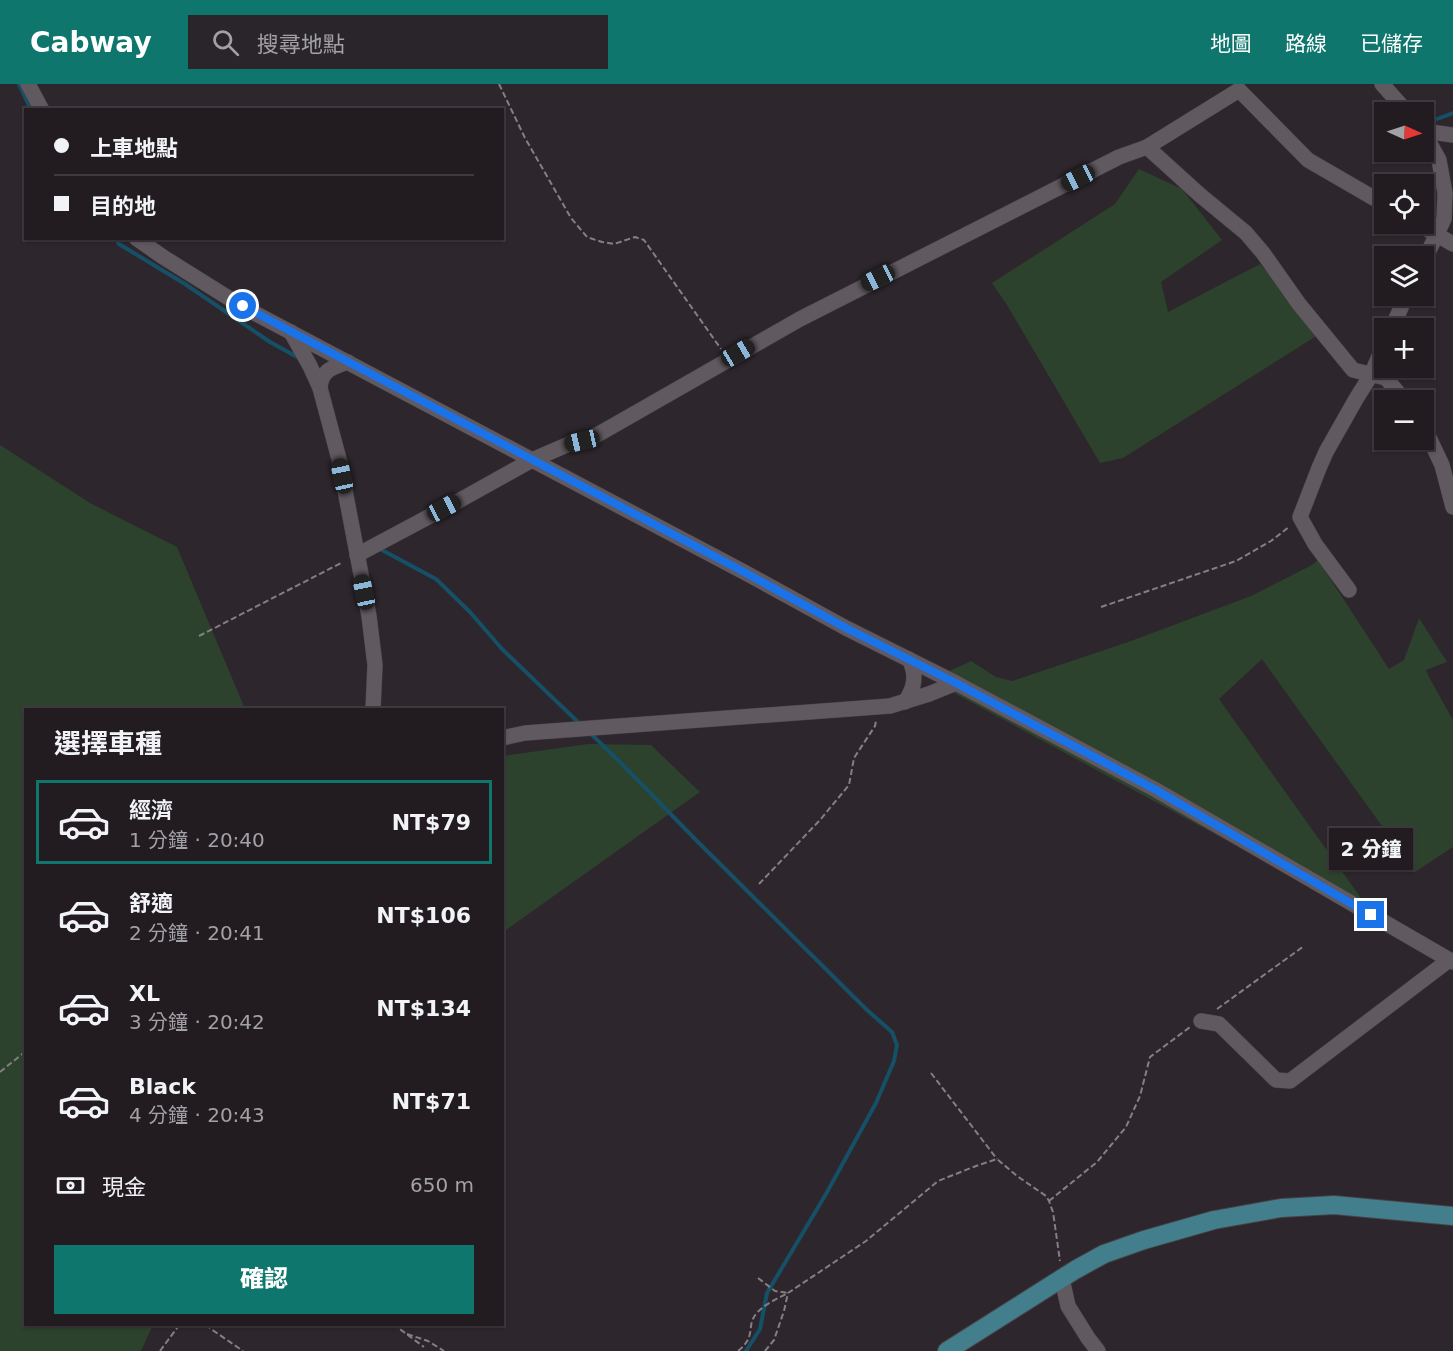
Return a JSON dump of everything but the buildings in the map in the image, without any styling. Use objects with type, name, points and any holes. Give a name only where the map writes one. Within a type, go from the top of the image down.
[{"type":"main road","points":[[947,1351],[1013,1308],[1104,1254],[1214,1220],[1281,1208],[1334,1205],[1453,1216]]},
{"type":"street","points":[[28,84],[41,108]]},
{"type":"street","points":[[1382,84],[1398,102]]},
{"type":"street","points":[[357,555],[532,460],[568,444],[597,435],[800,318],[1119,157],[1147,147],[1237,87],[1308,160],[1374,198]]},
{"type":"street","points":[[1434,133],[1453,135]]},
{"type":"street","points":[[1147,147],[1246,233],[1353,370],[1386,378],[1396,390]]},
{"type":"street","points":[[1431,246],[1444,219],[1445,193],[1439,160],[1434,151]]},
{"type":"street","points":[[1434,232],[1453,244]]},
{"type":"street","points":[[139,240],[243,306],[291,332],[846,628],[956,683],[1156,790],[1451,961],[1290,1082],[1276,1080],[1219,1024],[1201,1021]]},
{"type":"street","points":[[291,332],[320,388],[339,459],[369,616],[375,665],[373,708]]},
{"type":"street","points":[[320,388],[320,382],[328,370],[348,362]]},
{"type":"street","points":[[1349,590],[1315,544],[1300,517],[1326,452],[1374,368]]},
{"type":"street","points":[[1434,441],[1448,461],[1453,507]]},
{"type":"street","points":[[905,702],[914,684],[914,669],[909,659]]},
{"type":"street","points":[[504,738],[525,733],[890,706],[956,683]]},
{"type":"street","points":[[1062,1279],[1068,1306],[1098,1351]]},
{"type":"path","points":[[499,84],[531,148],[572,218],[588,237],[614,244],[635,237],[644,240],[723,351],[738,353]]},
{"type":"path","points":[[1101,607],[1236,561],[1271,541],[1300,517]]},
{"type":"path","points":[[199,636],[357,555]]},
{"type":"path","points":[[759,884],[820,820],[849,785],[854,758],[875,726],[880,707]]},
{"type":"path","points":[[1049,1201],[1097,1162],[1126,1126],[1140,1096],[1150,1057],[1304,946]]},
{"type":"path","points":[[0,1072],[24,1054]]},
{"type":"path","points":[[931,1073],[997,1159],[1046,1196],[1053,1212],[1062,1279]]},
{"type":"path","points":[[738,1351],[746,1345],[750,1336],[754,1315],[764,1306],[788,1293],[866,1241],[938,1181],[997,1159]]},
{"type":"path","points":[[758,1278],[775,1291],[788,1293]]},
{"type":"path","points":[[765,1351],[774,1340],[788,1293]]},
{"type":"path","points":[[160,1351],[179,1326]]},
{"type":"path","points":[[208,1326],[243,1351]]},
{"type":"path","points":[[396,1326],[424,1347]]},
{"type":"path","points":[[407,1334],[428,1341],[444,1351]]},
{"type":"green space","points":[[1139,169],[1182,189],[1222,240],[1161,282],[1168,312],[1260,264],[1321,333],[1123,458],[1100,463],[992,283],[1115,204]]},
{"type":"green space","points":[[0,445],[90,503],[177,547],[245,708],[24,708],[24,1326],[153,1326],[141,1351],[0,1351]]},
{"type":"green space","points":[[1318,560],[1389,669],[1404,660],[1419,618],[1447,662],[1426,670],[1453,720],[1453,847],[1415,872],[1262,659],[1219,699],[1366,905],[1357,911],[943,687],[945,673],[971,661],[996,677],[1012,681],[1131,641],[1251,596]]},
{"type":"green space","points":[[588,744],[651,745],[700,792],[504,931],[504,756]]},
{"type":"waterway","points":[[19,84],[30,108]]},
{"type":"waterway","points":[[1437,119],[1453,113]]},
{"type":"waterway","points":[[117,240],[119,244],[185,284],[270,342],[299,358]]},
{"type":"waterway","points":[[380,549],[436,579],[470,612],[502,649],[580,724]]},
{"type":"waterway","points":[[590,733],[867,1010],[892,1032],[897,1045],[894,1061],[876,1103],[826,1194],[767,1293],[760,1329],[746,1351]]},
{"type":"route","points":[[243,306],[846,628],[956,683],[1156,790],[1371,915]]}]
